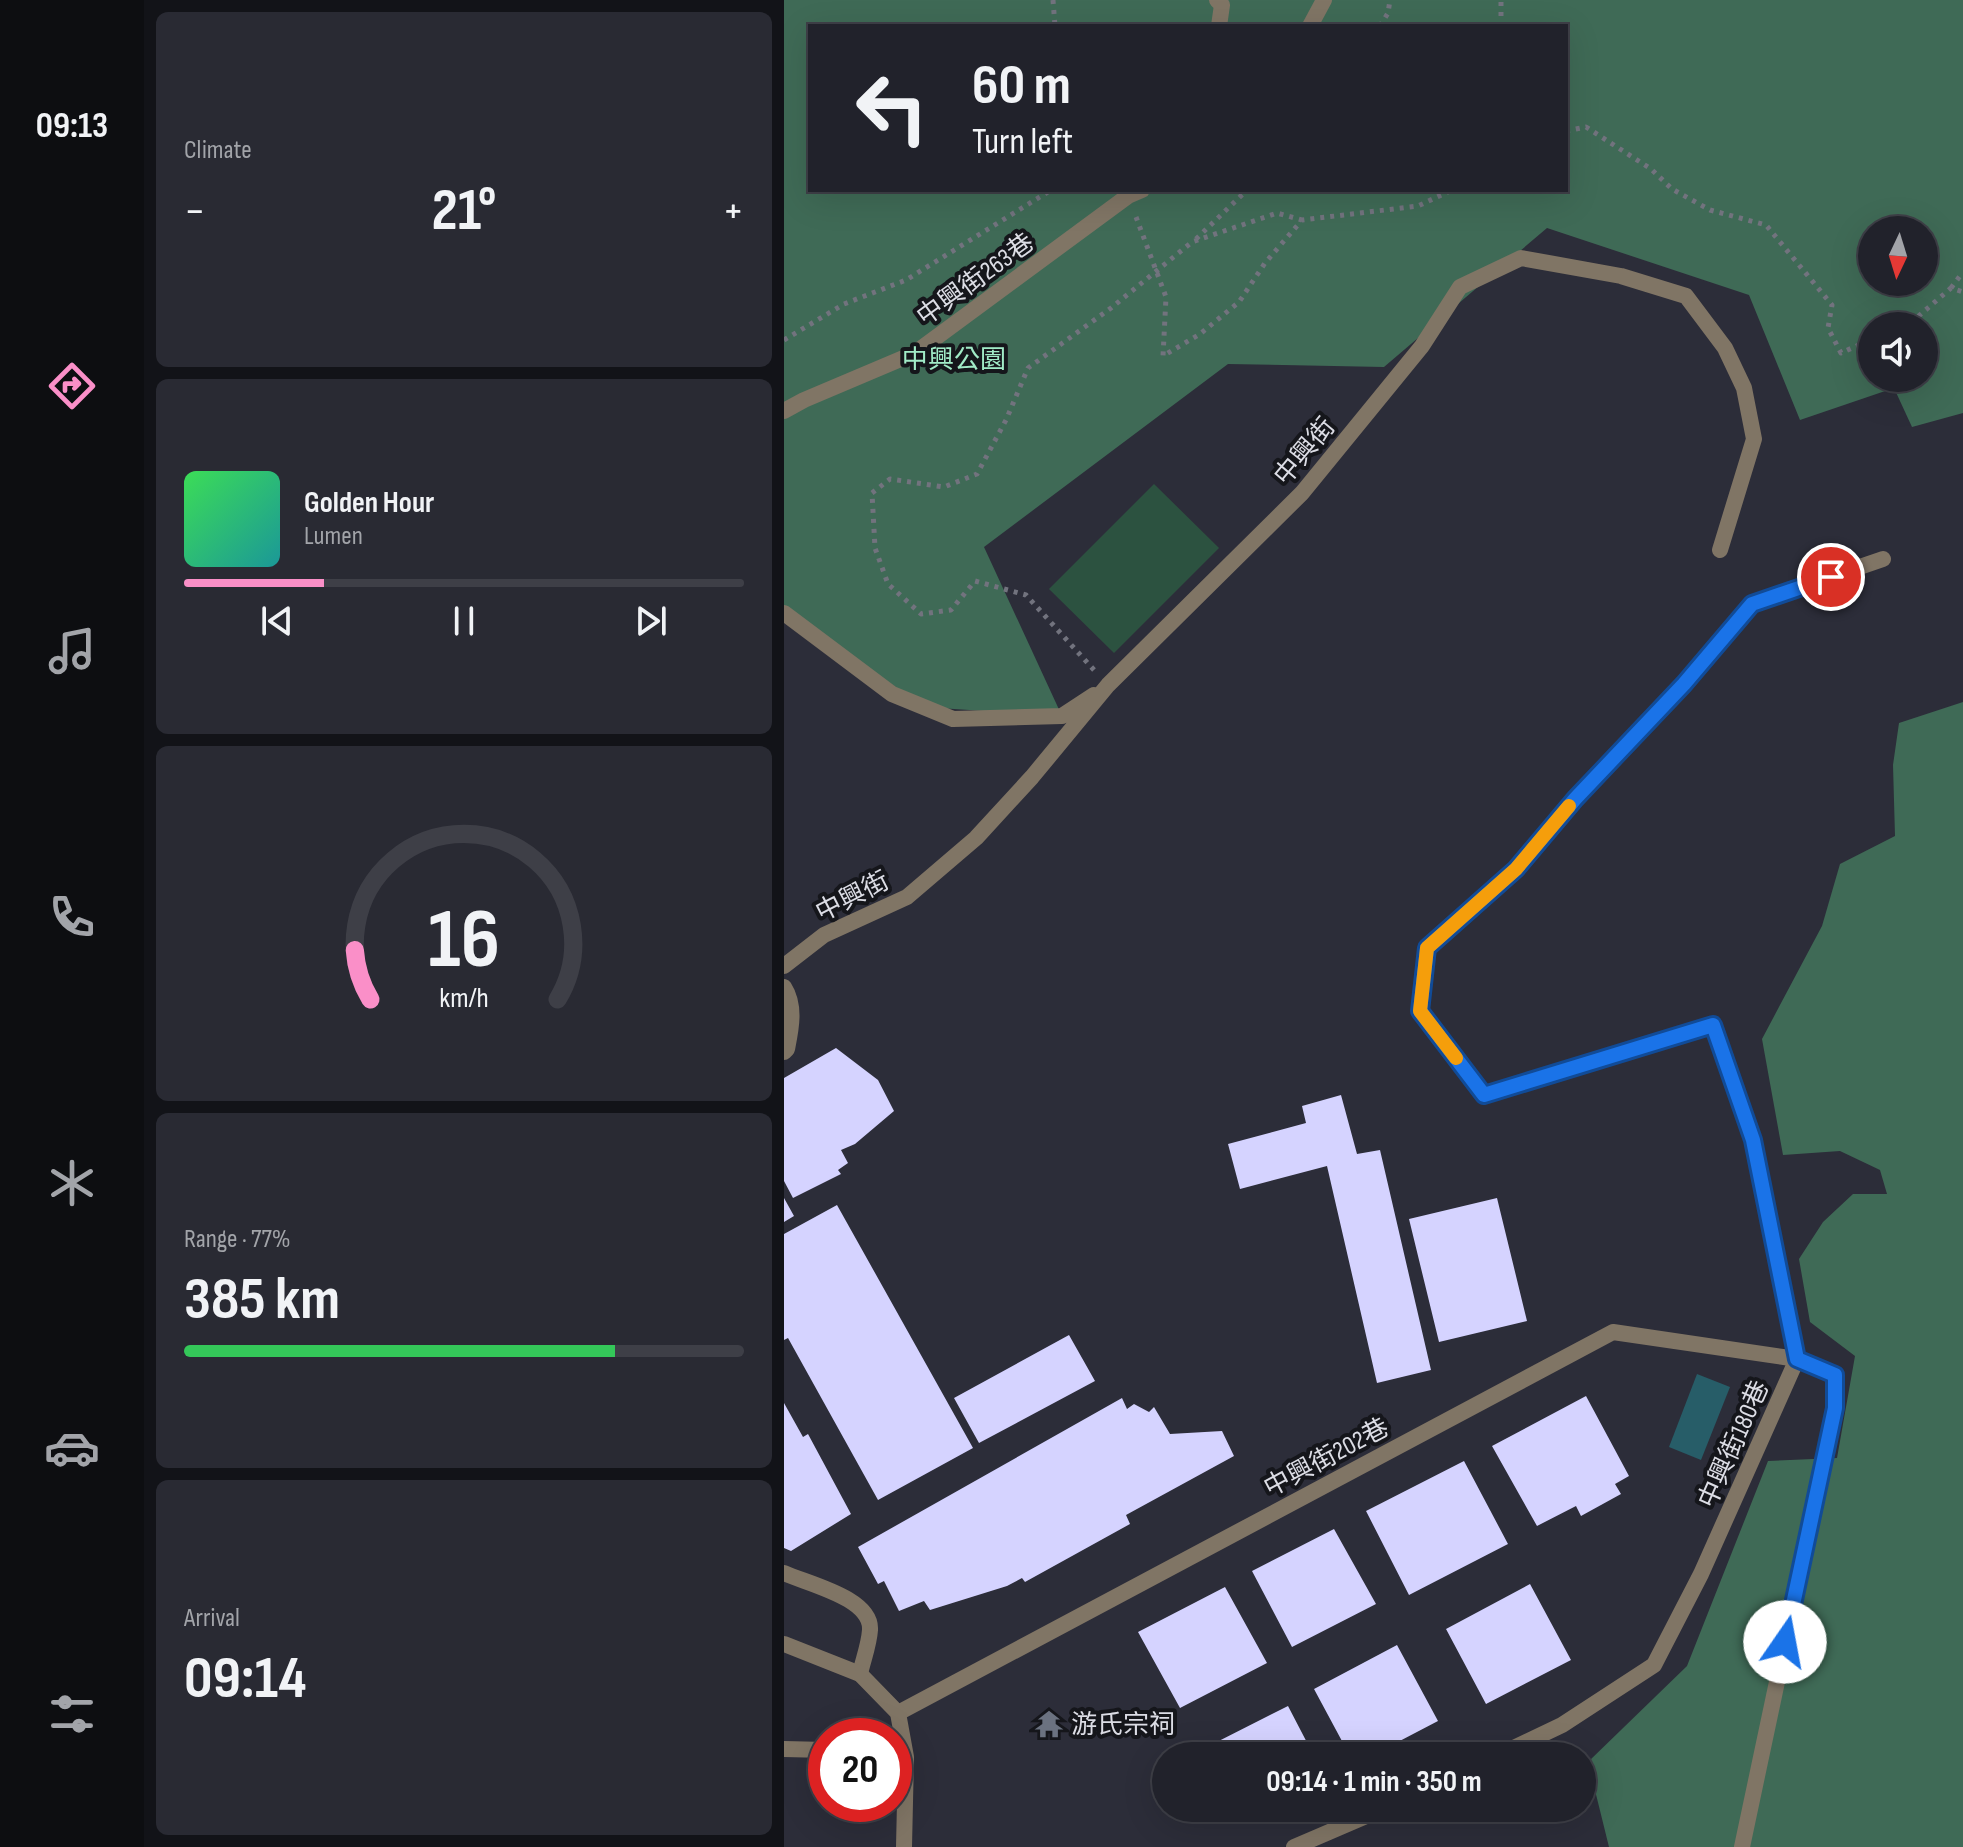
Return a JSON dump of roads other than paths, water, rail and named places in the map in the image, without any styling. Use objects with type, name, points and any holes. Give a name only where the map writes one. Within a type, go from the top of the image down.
[{"type":"street","points":[[1217,0],[1222,5],[1219,24]]},
{"type":"street","points":[[1311,24],[1324,0]]},
{"type":"street","name":"中興街263巷","points":[[784,411],[915,353],[1135,193]]},
{"type":"street","name":"中興街","points":[[784,966],[824,935],[907,897],[976,838],[1032,777],[1108,685],[1302,493],[1422,346],[1460,287],[1521,258],[1621,276],[1686,296],[1725,348],[1744,388],[1754,439],[1720,550]]},
{"type":"street","name":"中興街180巷","points":[[1526,1742],[1562,1725],[1654,1665],[1701,1574],[1797,1359],[1753,1140],[1713,1025],[1484,1095],[1420,1011],[1427,948],[1516,869],[1575,799],[1684,684],[1752,604],[1883,559]]},
{"type":"street","points":[[784,613],[892,694],[953,719],[1062,716],[1108,685]]},
{"type":"street","points":[[784,987],[789,994],[792,1022],[784,1052]]},
{"type":"street","name":"中興街202巷","points":[[898,1713],[1613,1332],[1797,1359],[1835,1375],[1835,1408],[1742,1847]]},
{"type":"street","points":[[784,1573],[850,1600],[864,1609],[871,1627],[860,1674]]},
{"type":"street","points":[[784,1644],[860,1674],[898,1713],[898,1718]]},
{"type":"street","points":[[784,1749],[808,1750]]},
{"type":"street","points":[[903,1822],[904,1847]]},
{"type":"street","points":[[1294,1847],[1352,1822]]},
{"type":"water","points":[[1697,1374],[1730,1387],[1701,1460],[1669,1447]]},
{"type":"place","name":"游氏宗祠","points":[[1049,1724]]},
{"type":"park label","name":"中興公園","points":[[954,359]]}]
